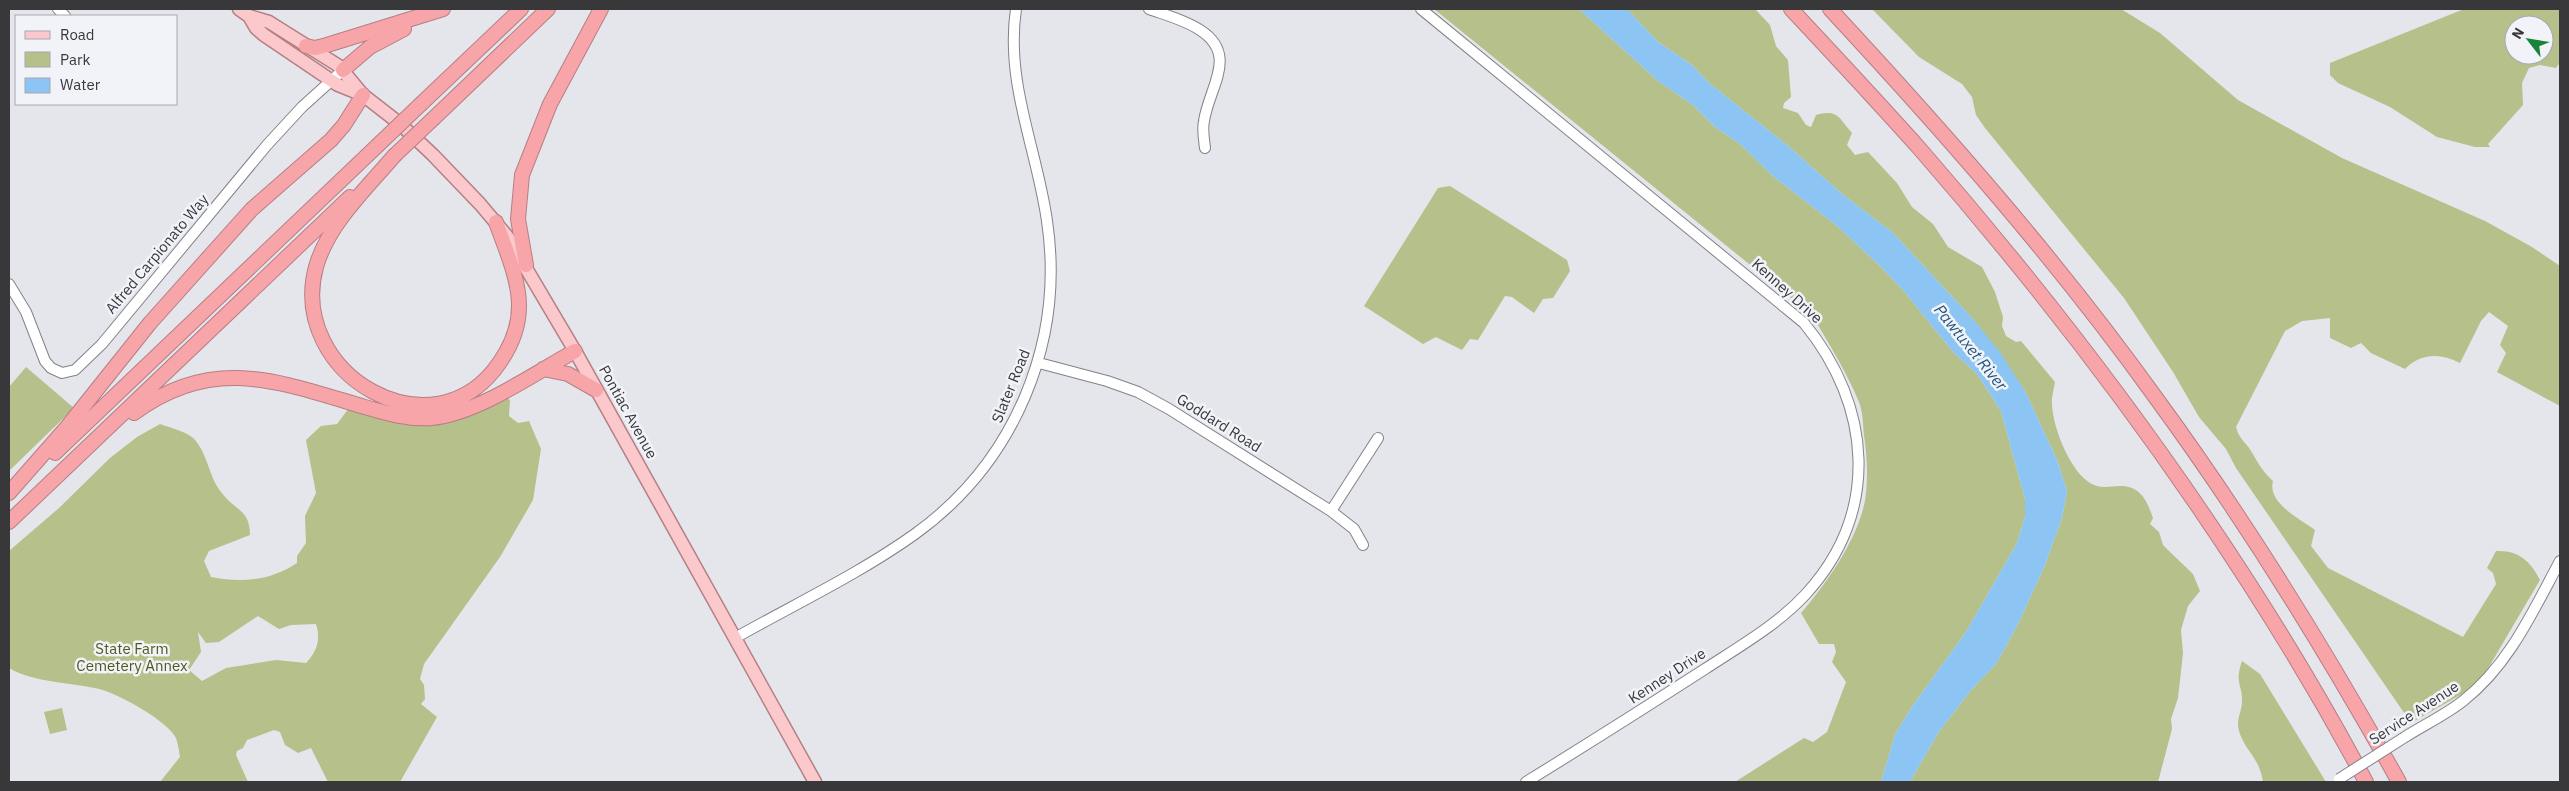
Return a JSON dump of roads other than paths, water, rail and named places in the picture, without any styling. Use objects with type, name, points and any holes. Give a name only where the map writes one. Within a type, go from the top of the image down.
[{"type":"highway","points":[[306,46],[315,48],[327,45],[443,9]]},
{"type":"highway","points":[[343,70],[375,44],[443,9]]},
{"type":"highway","points":[[9,497],[520,9]]},
{"type":"highway","points":[[9,522],[548,9]]},
{"type":"highway","points":[[526,265],[518,219],[522,175],[553,97],[601,9]]},
{"type":"highway","points":[[1790,9],[1896,122],[1971,208],[2113,388],[2238,568],[2312,687],[2366,782]]},
{"type":"highway","points":[[1830,9],[2005,204],[2093,313],[2156,396],[2281,581],[2332,663],[2399,782]]},
{"type":"highway","points":[[1841,9],[1864,46]]},
{"type":"highway","points":[[9,493],[67,428],[150,323],[252,209],[331,140],[344,125],[363,95]]},
{"type":"highway","points":[[394,156],[337,226],[320,256],[314,275],[314,303],[322,337],[336,362],[360,385],[388,400],[409,404],[430,404],[463,394],[490,375],[503,357],[513,337],[519,305],[515,282],[496,222]]},
{"type":"highway","points":[[96,438],[155,398],[173,390],[211,379],[236,377],[271,380],[386,413],[426,418],[451,415],[470,409],[575,351]]},
{"type":"highway","points":[[543,369],[568,374],[596,390]]},
{"type":"main road","name":"Pontiac Avenue","points":[[244,12],[265,20],[306,46],[326,56],[343,70],[363,95],[417,139],[496,222],[526,265],[575,351],[815,782]]},
{"type":"main road","name":"Pontiac Avenue","points":[[244,12],[264,35],[331,81],[363,95]]},
{"type":"street","name":"Slater Road","points":[[735,638],[881,556],[933,520],[977,477],[1000,446],[1023,403],[1039,363],[1050,307],[1051,254],[1040,178],[1023,119],[1016,76],[1012,39],[1016,9]]},
{"type":"street","points":[[1150,9],[1195,27],[1208,36],[1218,49],[1220,66],[1204,120],[1205,148]]},
{"type":"street","name":"Kenney Drive","points":[[1421,9],[1804,324],[1822,346],[1840,377],[1855,422],[1859,447],[1856,492],[1851,515],[1832,560],[1805,595],[1762,632],[1526,782]]},
{"type":"street","name":"Alfred Carpionato Way","points":[[9,284],[26,312],[48,365],[62,373],[75,370],[111,333],[267,145],[343,70]]},
{"type":"street","name":"Goddard Road","points":[[1039,363],[1107,381],[1138,392],[1169,408],[1331,511],[1354,529],[1363,545]]},
{"type":"street","points":[[1331,511],[1378,438]]},
{"type":"street","name":"Service Avenue","points":[[2337,781],[2462,701],[2486,679],[2514,646],[2560,562]]},
{"type":"water","name":"Pawtuxet River","points":[[1579,9],[1627,9],[1658,42],[1692,65],[1709,83],[1787,145],[1841,193],[1893,233],[1973,319],[2000,352],[2025,391],[2057,460],[2067,491],[2062,518],[2045,565],[2018,624],[1996,664],[1971,690],[1938,733],[1910,782],[1881,782],[1895,735],[1911,708],[1966,632],[2017,543],[2025,517],[2025,499],[2001,411],[1977,374],[1953,352],[1903,290],[1879,265],[1837,226],[1774,177],[1740,144],[1715,127],[1693,105],[1658,81]]},
{"type":"park label","name":"State Farm Cemetery Annex","points":[[132,658]]}]
